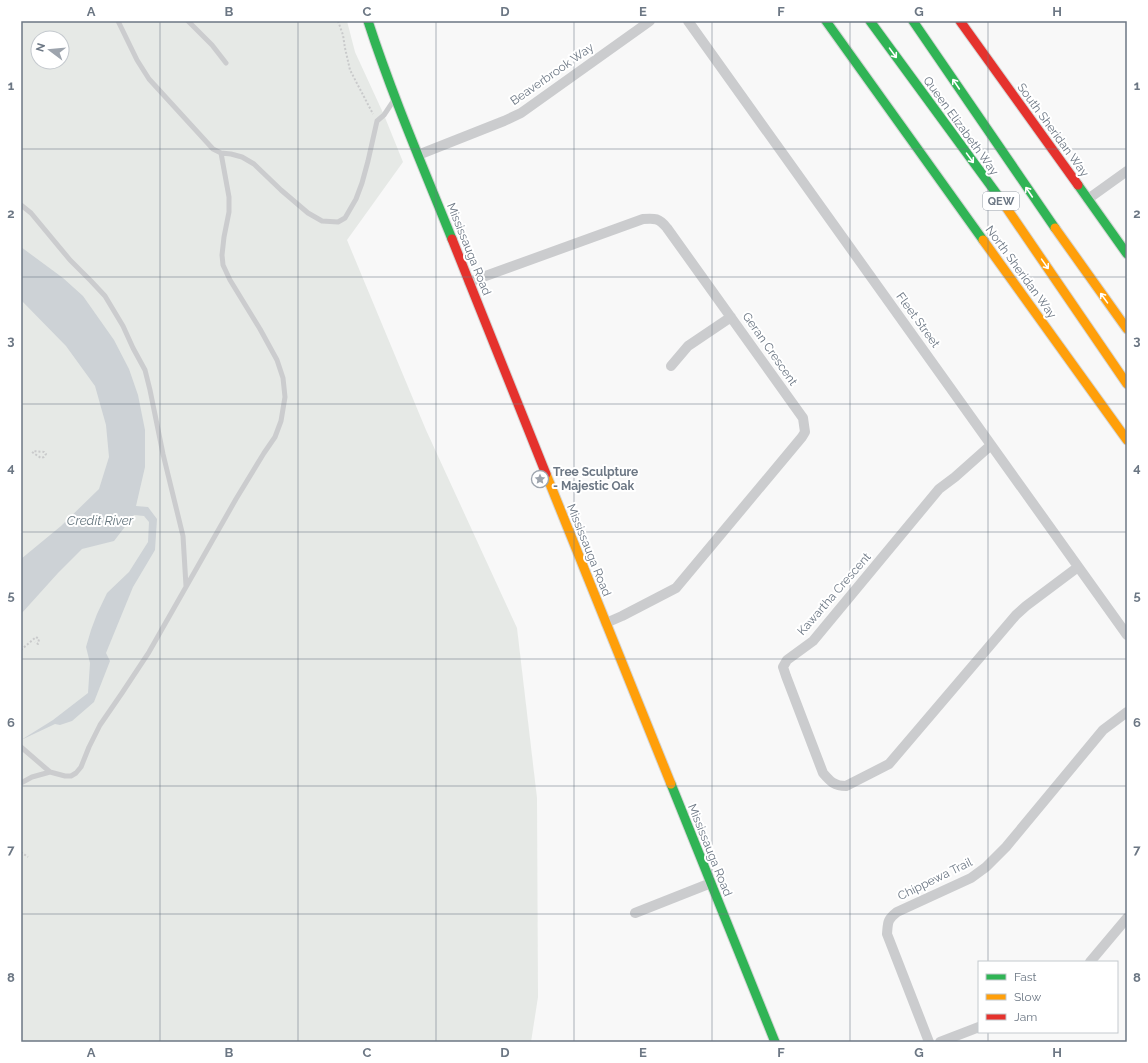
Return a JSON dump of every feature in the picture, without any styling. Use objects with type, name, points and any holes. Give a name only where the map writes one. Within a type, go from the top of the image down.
[{"type":"main road","name":"Mississauga Road","points":[[368,21],[395,98],[775,1042]]},
{"type":"main road","name":"North Sheridan Way","points":[[826,21],[1127,440]]},
{"type":"main road","name":"Queen Elizabeth Way","points":[[870,21],[1001,200],[1127,384]]},
{"type":"main road","name":"Queen Elizabeth Way","points":[[913,21],[1037,203],[1127,330]]},
{"type":"main road","name":"South Sheridan Way","points":[[960,21],[1127,254]]},
{"type":"street","name":"Beaverbrook Way","points":[[418,155],[521,113],[650,21]]},
{"type":"street","name":"Fleet Street","points":[[688,21],[1127,635]]},
{"type":"street","points":[[1088,199],[1127,171]]},
{"type":"street","name":"Geran Crescent","points":[[469,282],[643,219],[653,218],[661,221],[803,418],[805,432],[802,437],[676,588],[606,623]]},
{"type":"street","points":[[672,366],[688,346],[731,317]]},
{"type":"street","name":"Kawartha Crescent","points":[[991,445],[939,489],[813,641],[787,660],[783,667],[823,773],[832,782],[839,786],[846,786],[889,764],[1016,615],[1078,567]]},
{"type":"street","name":"Chippewa Trail","points":[[929,1042],[887,934],[888,921],[897,912],[971,878],[986,868],[1006,847],[1103,730],[1127,712]]},
{"type":"street","points":[[635,912],[711,883]]},
{"type":"street","points":[[1091,961],[1127,918]]},
{"type":"street","points":[[940,1042],[978,1027]]},
{"type":"lane","points":[[118,21],[137,60],[149,79],[213,148],[221,153],[242,157],[254,164],[308,213],[322,221],[338,222],[345,218],[350,211],[360,188],[377,121],[384,115],[395,98]]},
{"type":"lane","points":[[188,21],[212,45],[226,63]]},
{"type":"lane","points":[[21,748],[50,772],[71,776],[79,770],[88,747],[100,725],[149,652],[236,499],[274,437],[281,421],[285,397],[283,378],[277,360],[230,280],[223,264],[223,243],[229,212],[230,197],[221,153]]},
{"type":"lane","points":[[21,205],[31,213],[70,260],[104,296],[123,326],[145,370],[183,536],[186,587]]},
{"type":"lane","points":[[21,783],[32,777],[50,772]]},
{"type":"path","points":[[338,21],[343,35],[350,70],[377,121]]},
{"type":"path","points":[[32,451],[41,451],[46,454],[41,458],[32,451]]},
{"type":"path","points":[[21,650],[36,637],[39,639],[38,644],[35,642]]},
{"type":"path","points":[[21,852],[28,857]]},
{"type":"shaded area","points":[[21,21],[347,21],[355,52],[384,115],[403,162],[347,240],[426,430],[517,628],[537,798],[538,997],[531,1042],[21,1042]]},
{"type":"water","name":"Credit River","points":[[21,247],[63,278],[83,296],[114,340],[129,369],[138,395],[145,430],[145,467],[136,506],[148,507],[157,519],[155,550],[133,587],[106,653],[110,661],[94,702],[72,721],[60,725],[55,724],[21,740],[53,720],[88,693],[90,663],[86,647],[91,630],[107,593],[129,572],[148,542],[149,522],[144,516],[134,515],[114,541],[82,549],[21,614],[21,559],[61,526],[99,489],[109,457],[106,425],[95,386],[66,346],[21,300]]},
{"type":"traffic: fast","points":[[368,21],[397,104],[452,239]]},
{"type":"traffic: fast","points":[[826,21],[983,240]]},
{"type":"traffic: fast","points":[[870,21],[999,197]]},
{"type":"traffic: fast","points":[[913,21],[1055,228]]},
{"type":"traffic: fast","points":[[1078,185],[1127,254]]},
{"type":"traffic: fast","points":[[671,784],[775,1042]]},
{"type":"traffic: slow","points":[[999,197],[1127,384]]},
{"type":"traffic: slow","points":[[1055,228],[1127,329]]},
{"type":"traffic: slow","points":[[983,240],[1127,440]]},
{"type":"traffic: slow","points":[[546,474],[671,784]]},
{"type":"traffic: jam","points":[[960,21],[1078,185]]},
{"type":"traffic: jam","points":[[452,239],[546,474]]},
{"type":"place","name":"Tree Sculpture - Majestic Oak","points":[[540,479]]}]
